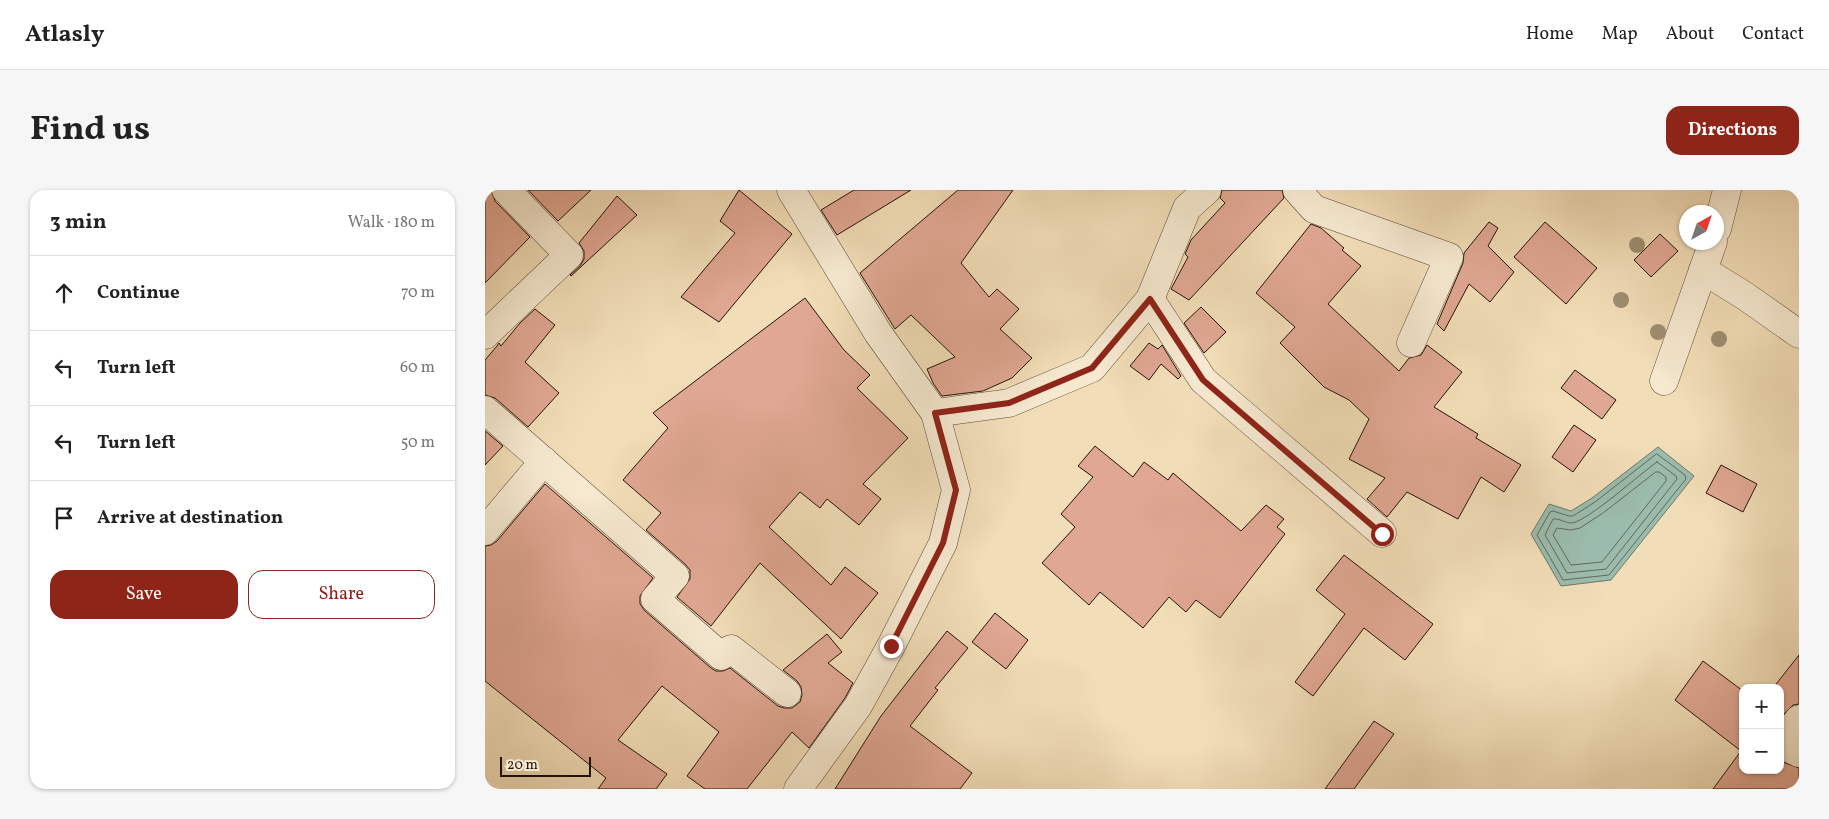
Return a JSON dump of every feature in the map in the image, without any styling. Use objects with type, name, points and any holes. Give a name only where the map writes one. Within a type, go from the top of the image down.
[{"type":"street","points":[[485,335],[569,255],[506,190]]},
{"type":"street","points":[[791,190],[878,333],[935,413],[956,490],[943,543],[891,646],[858,706],[798,789]]},
{"type":"street","points":[[935,413],[1009,403],[1092,368],[1150,299],[1187,208],[1207,190]]},
{"type":"street","points":[[1297,190],[1314,209],[1449,257],[1411,342]]},
{"type":"street","points":[[1723,205],[1727,190]]},
{"type":"street","points":[[1664,381],[1710,250]]},
{"type":"street","points":[[1703,270],[1745,296],[1799,334]]},
{"type":"street","points":[[1150,299],[1203,380],[1382,534]]},
{"type":"street","points":[[485,410],[675,576],[655,599],[721,656],[731,650],[787,694]]},
{"type":"street","points":[[485,531],[543,461]]},
{"type":"street","points":[[1799,719],[1781,744],[1799,752]]},
{"type":"water","points":[[1658,447],[1694,476],[1611,580],[1561,586],[1531,534],[1549,504],[1571,511],[1592,498]]},
{"type":"building","points":[[485,190],[491,190],[495,201],[530,237],[485,283]]},
{"type":"building","points":[[528,190],[591,190],[558,221]]},
{"type":"building","points":[[739,190],[792,234],[719,322],[681,297],[735,233],[720,221]]},
{"type":"building","points":[[854,190],[911,190],[837,235],[821,210]]},
{"type":"building","points":[[958,190],[1013,190],[961,263],[989,297],[997,289],[1019,309],[1000,329],[1032,358],[1012,378],[983,391],[942,396],[933,383],[927,369],[955,357],[911,315],[895,329],[860,273]]},
{"type":"building","points":[[1222,190],[1282,190],[1284,198],[1189,300],[1171,289],[1188,257],[1185,254],[1191,240],[1225,203],[1220,198]]},
{"type":"building","points":[[617,196],[637,215],[571,276],[584,259],[584,251],[579,243]]},
{"type":"building","points":[[1489,222],[1498,228],[1488,246],[1514,272],[1490,302],[1469,284],[1444,331],[1437,324],[1463,263],[1464,253]]},
{"type":"building","points":[[1545,222],[1597,268],[1566,304],[1514,257]]},
{"type":"building","points":[[1311,224],[1321,228],[1361,266],[1328,304],[1399,371],[1409,358],[1421,355],[1427,345],[1462,372],[1434,407],[1478,434],[1476,438],[1521,465],[1504,492],[1481,477],[1458,519],[1407,492],[1387,517],[1367,499],[1385,478],[1349,459],[1369,419],[1349,400],[1324,387],[1280,343],[1295,327],[1256,293]]},
{"type":"building","points":[[1660,234],[1678,251],[1651,277],[1634,260]]},
{"type":"building","points":[[805,298],[844,350],[870,375],[857,388],[908,438],[863,484],[881,499],[859,525],[827,499],[820,508],[800,492],[769,527],[831,585],[845,567],[878,593],[841,639],[760,563],[711,626],[677,597],[690,579],[690,570],[646,530],[661,513],[623,480],[668,428],[653,413]]},
{"type":"building","points":[[1201,307],[1226,332],[1204,353],[1184,323]]},
{"type":"building","points":[[535,309],[555,325],[525,362],[559,393],[528,427],[495,398],[485,395],[485,360],[499,343],[501,346],[520,323]]},
{"type":"building","points":[[1149,343],[1158,349],[1162,345],[1181,376],[1178,379],[1161,364],[1149,380],[1130,366]]},
{"type":"building","points":[[1575,370],[1616,400],[1602,419],[1561,388]]},
{"type":"building","points":[[1574,425],[1596,440],[1573,472],[1552,457]]},
{"type":"building","points":[[485,431],[503,446],[485,465]]},
{"type":"building","points":[[1095,446],[1133,477],[1144,462],[1168,480],[1173,473],[1241,531],[1266,505],[1284,519],[1277,527],[1285,534],[1220,618],[1196,600],[1186,612],[1169,597],[1143,628],[1100,592],[1089,605],[1042,563],[1075,527],[1061,514],[1093,477],[1078,466]]},
{"type":"building","points":[[1721,465],[1757,484],[1743,512],[1706,493]]},
{"type":"building","points":[[545,484],[653,578],[640,596],[640,604],[645,611],[711,668],[716,671],[723,671],[730,668],[778,706],[792,708],[800,702],[802,695],[801,687],[797,681],[783,670],[827,634],[842,652],[828,663],[853,683],[845,698],[809,748],[792,732],[747,789],[705,789],[687,776],[719,732],[662,686],[618,740],[667,774],[656,789],[598,789],[606,778],[485,681],[485,546],[497,541]]},
{"type":"building","points":[[1344,555],[1433,624],[1405,660],[1364,628],[1313,696],[1295,682],[1345,614],[1316,590]]},
{"type":"building","points":[[995,613],[1028,640],[1006,669],[972,642]]},
{"type":"building","points":[[947,631],[968,648],[935,688],[938,690],[910,726],[972,773],[960,789],[835,789],[881,716]]},
{"type":"building","points":[[1799,655],[1799,704],[1793,705],[1784,714],[1784,684],[1776,684]]},
{"type":"building","points":[[1703,661],[1739,688],[1739,749],[1675,700]]},
{"type":"building","points":[[1374,721],[1394,734],[1354,789],[1325,789]]},
{"type":"building","points":[[1739,754],[1739,774],[1784,774],[1784,762],[1799,768],[1799,789],[1713,789]]},
{"type":"route","points":[[891,646],[943,543],[956,490],[935,413],[1009,403],[1092,368],[1150,299],[1203,380],[1382,534]]}]
